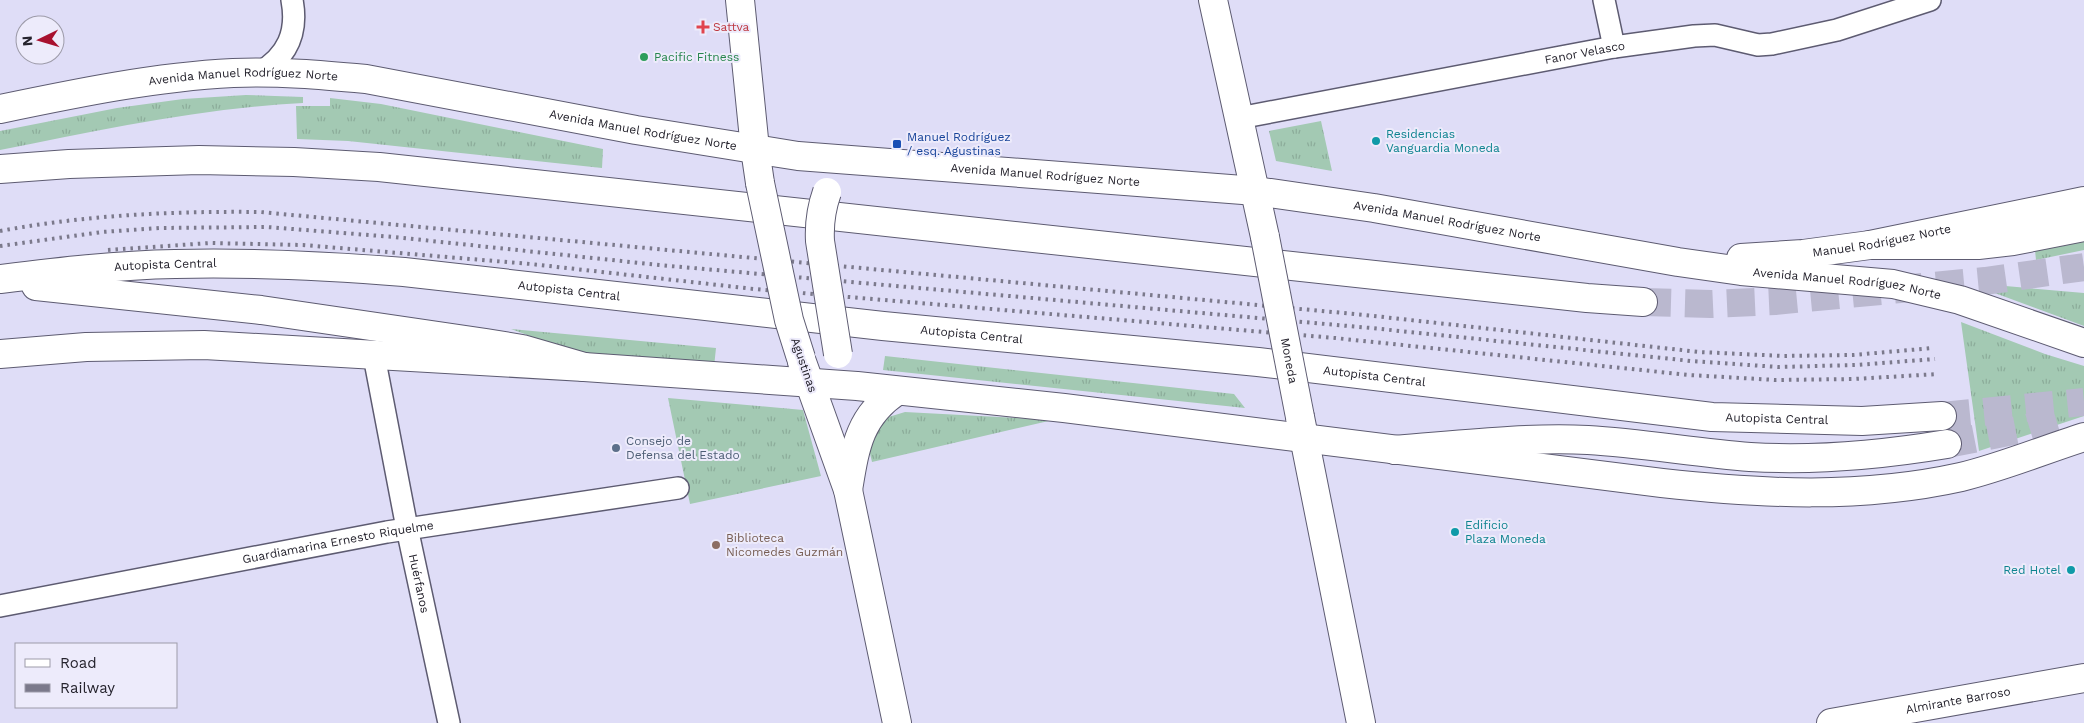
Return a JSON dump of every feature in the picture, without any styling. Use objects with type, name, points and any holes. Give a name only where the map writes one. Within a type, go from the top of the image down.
[{"type":"main road","name":"Agustinas","points":[[740,0],[760,183],[789,320],[848,490],[897,723]]},
{"type":"main road","name":"Moneda","points":[[1213,0],[1256,191],[1361,723]]},
{"type":"main road","name":"Avenida Manuel Rodríguez Norte","points":[[0,109],[146,81],[259,72],[328,75],[366,79],[645,132],[798,156],[1256,191],[1409,214],[1678,262],[1741,271],[1893,284],[1960,300],[2084,343]]},
{"type":"main road","points":[[0,169],[69,164],[199,160],[294,162],[379,167],[1587,298],[1643,302]]},
{"type":"main road","points":[[855,161],[844,169],[827,192],[822,208],[820,232],[838,354],[846,372],[857,386]]},
{"type":"main road","name":"Manuel Rodríguez Norte","points":[[1678,262],[1803,254],[1870,245],[2084,201]]},
{"type":"main road","points":[[1870,245],[1978,245],[2013,241],[2084,227]]},
{"type":"main road","name":"Autopista Central","points":[[0,281],[72,270],[174,264],[350,268],[404,272],[884,326],[1258,362],[1712,417],[1862,422],[1942,416]]},
{"type":"main road","points":[[0,281],[261,310],[522,349],[584,367]]},
{"type":"main road","points":[[0,354],[86,346],[155,345],[244,347],[584,367],[805,370],[857,386],[1064,408],[1302,428],[1395,450],[1695,486],[1757,491],[1842,492],[1891,489],[1963,476],[2084,436]]},
{"type":"main road","points":[[848,490],[853,458],[866,420],[876,408],[897,391]]},
{"type":"main road","points":[[1395,450],[1542,439],[1621,442],[1751,457],[1826,459],[1899,452],[1946,444]]},
{"type":"main road","name":"Almirante Barroso","points":[[1831,723],[1920,715],[2084,678]]},
{"type":"street","points":[[259,72],[280,57],[292,37],[294,12],[292,0]]},
{"type":"street","points":[[1604,0],[1614,48]]},
{"type":"street","name":"Fanor Velasco","points":[[1239,118],[1614,48],[1694,36],[1715,35],[1758,45],[1772,44],[1837,30],[1930,0]]},
{"type":"street","name":"Huérfanos","points":[[374,356],[407,528],[449,723]]},
{"type":"street","name":"Guardiamarina Ernesto Riquelme","points":[[0,606],[407,528],[678,488]]},
{"type":"green space","points":[[246,95],[303,97],[303,103],[189,115],[0,150],[0,131],[117,108],[183,99]]},
{"type":"green space","points":[[330,98],[381,104],[603,149],[602,168],[348,141],[297,139],[296,106],[330,106]]},
{"type":"green space","points":[[1321,121],[1332,171],[1276,161],[1269,131]]},
{"type":"green space","points":[[2084,241],[2084,250],[2036,260],[2035,250]]},
{"type":"green space","points":[[1994,285],[2084,293],[2084,326],[1992,292]]},
{"type":"green space","points":[[1961,322],[2045,354],[2084,366],[2084,416],[1979,451]]},
{"type":"green space","points":[[511,329],[716,348],[714,367],[587,357]]},
{"type":"green space","points":[[885,356],[1234,394],[1245,408],[883,370]]},
{"type":"green space","points":[[668,398],[803,410],[821,476],[690,504]]},
{"type":"green space","points":[[905,412],[1053,420],[872,462],[868,445],[882,419]]},
{"type":"tunnel","points":[[1643,302],[1711,304],[1775,301],[1985,281],[2084,267]]},
{"type":"tunnel","points":[[1942,416],[2084,402]]},
{"type":"tunnel","points":[[1947,444],[2024,429],[2067,416]]},
{"type":"railway","points":[[0,231],[65,221],[130,215],[260,212],[1365,315],[1699,352],[1783,356],[1853,355],[1933,348]]},
{"type":"railway","points":[[0,246],[102,232],[160,228],[267,227],[394,237],[659,265],[1371,328],[1691,361],[1778,367],[1856,365],[1935,359]]},
{"type":"railway","points":[[108,250],[210,243],[303,245],[531,264],[754,289],[1335,338],[1689,375],[1776,380],[1854,379],[1938,374]]},
{"type":"place","name":"Sattva","points":[[703,27]]},
{"type":"place","name":"Pacific Fitness","points":[[644,57]]},
{"type":"place","name":"Residencias Vanguardia Moneda","points":[[1376,141]]},
{"type":"place","name":"Manuel Rodríguez / esq. Agustinas","points":[[897,144]]},
{"type":"place","name":"Consejo de Defensa del Estado","points":[[616,448]]},
{"type":"place","name":"Edificio Plaza Moneda","points":[[1455,532]]},
{"type":"place","name":"Biblioteca Nicomedes Guzmán","points":[[716,545]]},
{"type":"place","name":"Red Hotel","points":[[2071,570]]}]
